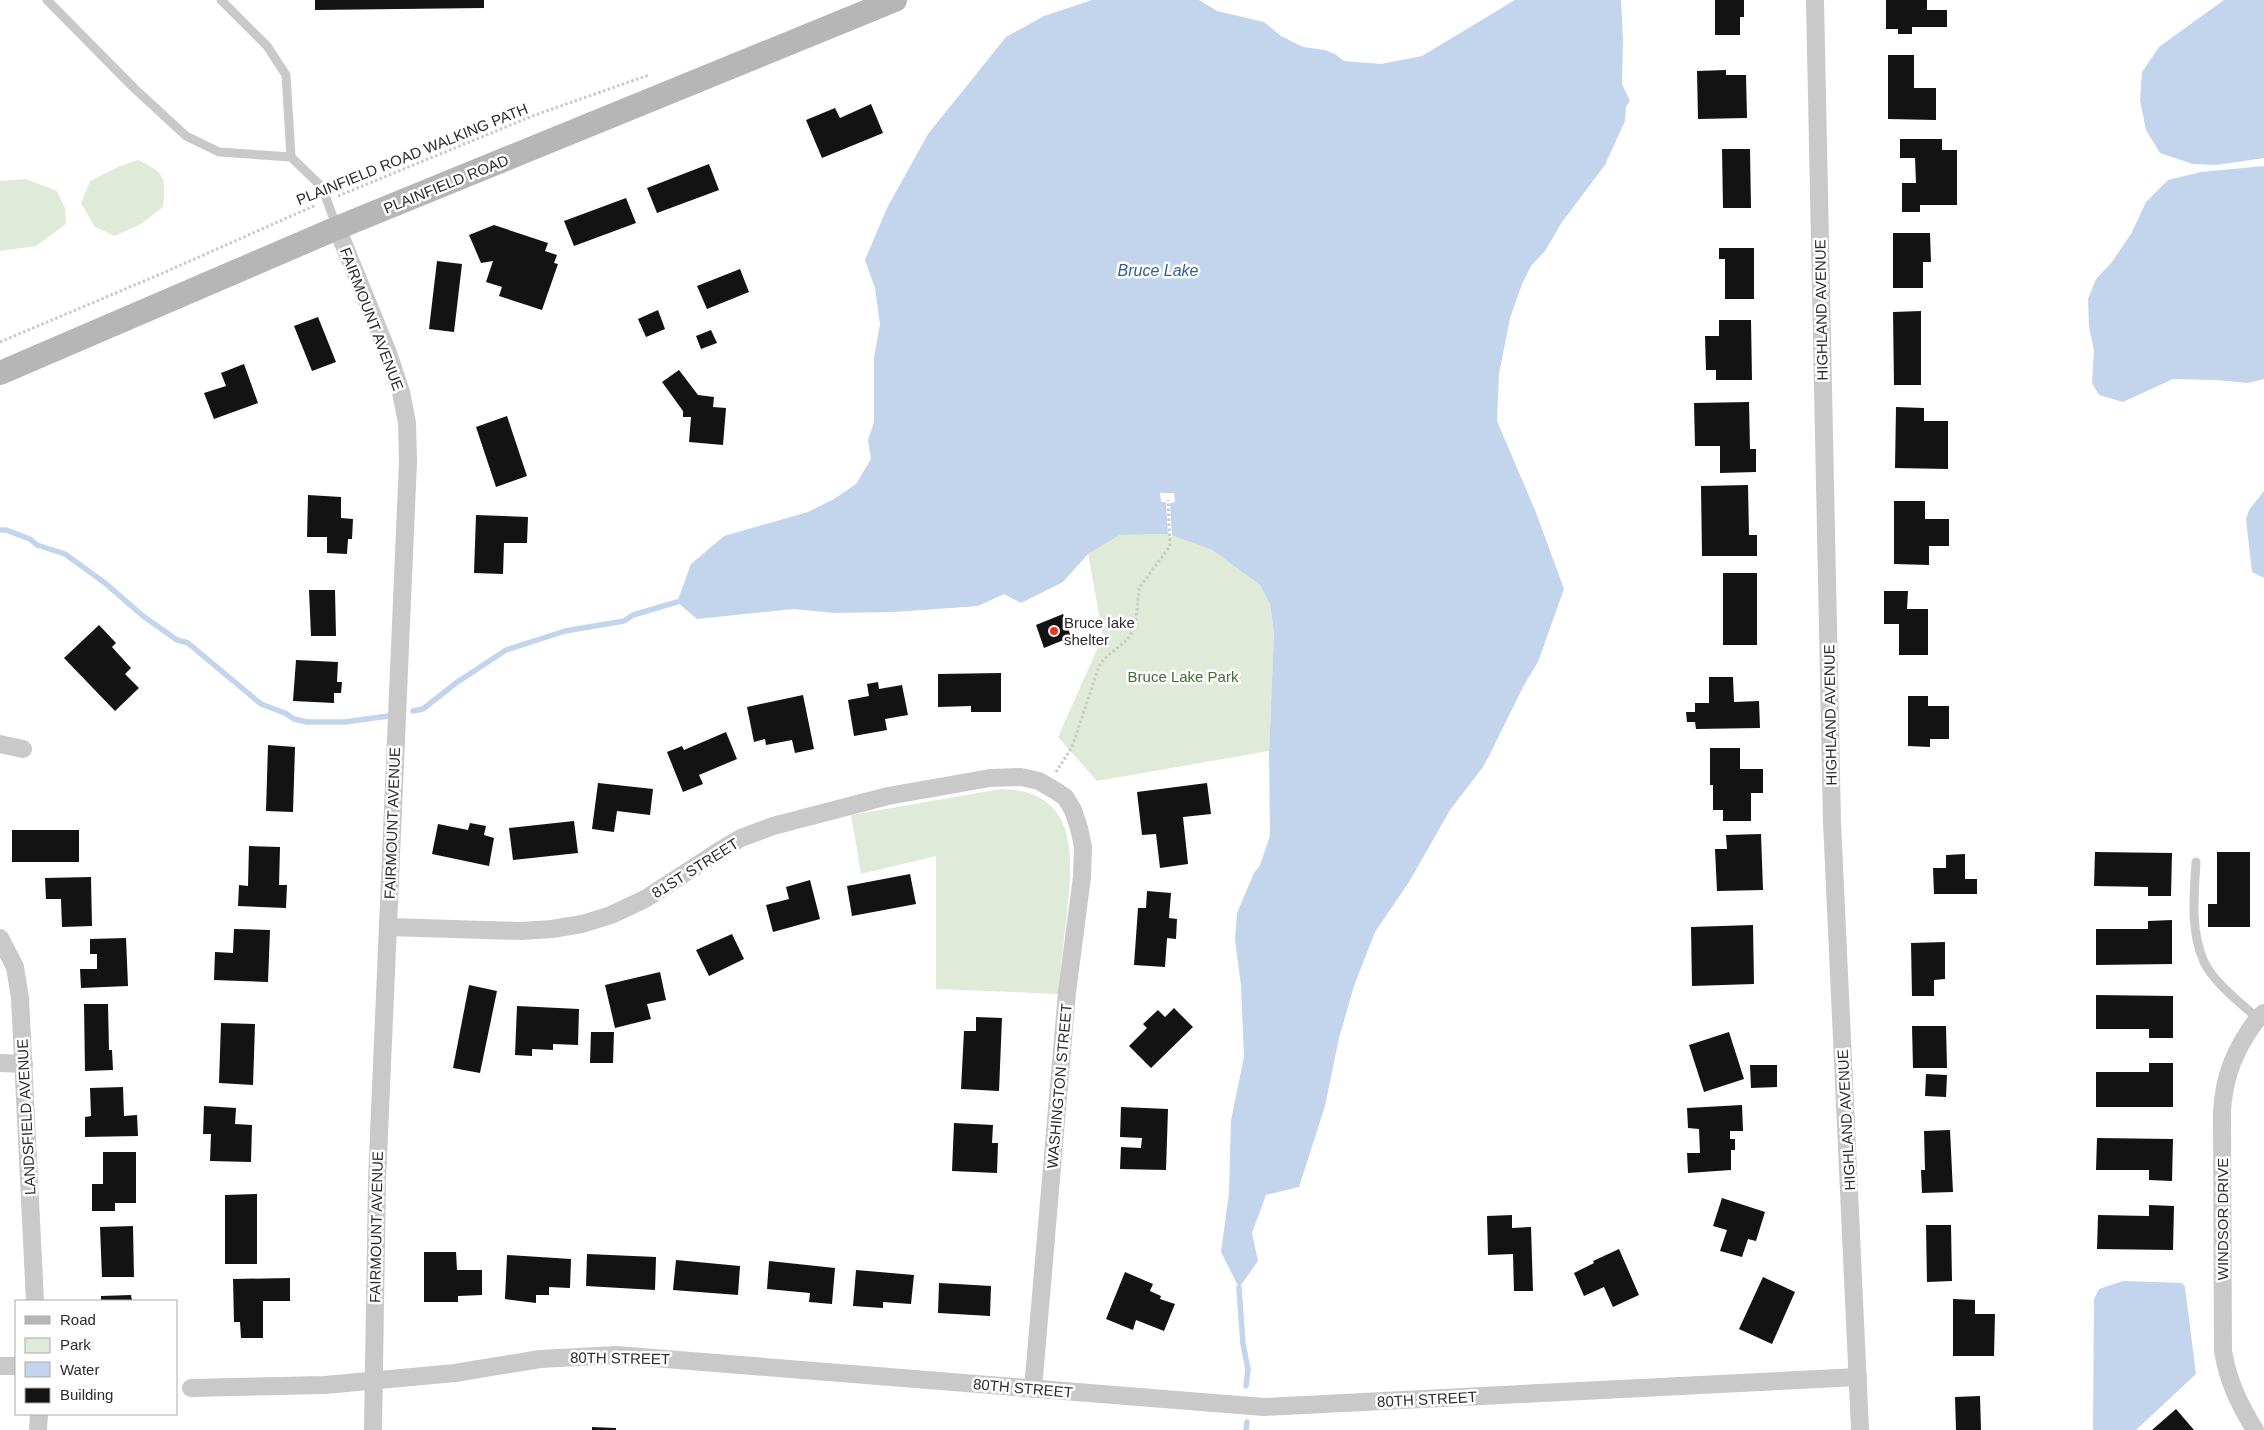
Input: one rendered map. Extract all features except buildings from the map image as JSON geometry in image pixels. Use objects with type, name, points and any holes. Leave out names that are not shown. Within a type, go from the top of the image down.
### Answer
[{"type":"main road","name":"PLAINFIELD ROAD","points":[[0,373],[337,228],[895,0]]},
{"type":"street","name":"HIGHLAND AVENUE","points":[[1815,0],[1832,822],[1860,1430]]},
{"type":"street","name":"FAIRMOUNT AVENUE","points":[[337,228],[388,352],[402,392],[407,423],[408,462],[377,1180],[373,1430]]},
{"type":"street","points":[[0,744],[23,749]]},
{"type":"street","name":"81ST STREET","points":[[388,927],[522,932],[582,924],[611,915],[645,899],[726,846],[773,826],[855,804],[977,780],[1021,777],[1052,788]]},
{"type":"street","name":"WASHINGTON STREET","points":[[1033,1389],[1067,992],[1082,877],[1083,848],[1079,828],[1069,803],[1065,797],[1052,788]]},
{"type":"street","name":"LANDSFIELD AVENUE","points":[[0,938],[8,951],[18,982],[36,1300]]},
{"type":"street","name":"WINDSOR DRIVE","points":[[2255,1430],[2237,1401],[2230,1383],[2223,1351],[2222,1111],[2227,1072],[2235,1053],[2261,1016]]},
{"type":"street","points":[[0,1063],[24,1064]]},
{"type":"street","name":"80TH STREET","points":[[191,1388],[325,1385],[455,1372],[540,1359],[616,1355],[1264,1407],[1858,1377]]},
{"type":"street","points":[[0,1366],[15,1366]]},
{"type":"street","points":[[38,1415],[38,1430]]},
{"type":"lane","points":[[47,0],[134,88],[186,136],[219,152],[291,157],[322,186],[337,228]]},
{"type":"lane","points":[[221,0],[267,46],[286,75],[291,157]]},
{"type":"lane","points":[[2196,862],[2193,922],[2204,962],[2222,984],[2261,1016]]},
{"type":"path","name":"PLAINFIELD ROAD WALKING PATH","points":[[0,342],[154,277],[328,200],[536,116],[658,72]]},
{"type":"path","points":[[1052,788],[1072,747],[1098,666],[1128,639],[1135,625],[1139,588],[1170,546],[1168,500]]},
{"type":"green space","points":[[138,160],[154,169],[162,177],[164,182],[163,207],[141,224],[115,236],[95,227],[81,203],[90,181],[118,167]]},
{"type":"green space","points":[[26,179],[57,191],[65,208],[66,224],[36,246],[0,251],[0,181]]},
{"type":"green space","name":"Bruce Lake Park","points":[[1168,534],[1212,550],[1260,585],[1270,604],[1274,633],[1269,751],[1097,781],[1058,737],[1103,636],[1088,554],[1120,535]]},
{"type":"green space","points":[[1001,789],[1026,792],[1045,801],[1058,814],[1066,830],[1069,849],[1069,892],[1058,994],[936,989],[936,856],[861,874],[851,815]]},
{"type":"water","name":"Bruce Lake","points":[[1092,0],[1199,0],[1217,11],[1264,22],[1281,36],[1303,47],[1325,50],[1335,54],[1344,61],[1381,64],[1422,56],[1515,0],[1621,0],[1623,39],[1622,84],[1630,101],[1626,107],[1625,121],[1605,165],[1562,222],[1545,251],[1531,266],[1522,284],[1510,318],[1499,374],[1497,421],[1535,510],[1564,589],[1538,662],[1523,687],[1483,767],[1450,810],[1409,882],[1375,932],[1354,986],[1339,1038],[1325,1106],[1299,1187],[1266,1195],[1252,1233],[1258,1261],[1239,1288],[1221,1252],[1229,1193],[1231,1120],[1244,1057],[1241,986],[1235,940],[1237,913],[1254,873],[1260,865],[1270,836],[1269,751],[1274,633],[1270,604],[1260,585],[1212,550],[1168,534],[1120,535],[1088,554],[1063,582],[1021,603],[1004,594],[978,606],[894,612],[834,613],[794,609],[697,619],[677,602],[691,564],[724,536],[808,512],[834,499],[856,484],[871,459],[868,440],[874,422],[874,358],[880,324],[875,288],[865,260],[887,208],[928,134],[1006,37],[1044,16]]},
{"type":"water","points":[[2224,0],[2264,0],[2264,158],[2217,165],[2193,164],[2160,153],[2146,130],[2140,100],[2142,72],[2159,47]]},
{"type":"water","points":[[2264,166],[2264,379],[2248,383],[2173,379],[2123,402],[2099,395],[2092,383],[2094,350],[2089,327],[2088,299],[2096,279],[2112,262],[2131,234],[2146,202],[2168,180],[2201,172]]},
{"type":"water","points":[[2264,491],[2264,578],[2252,572],[2246,519],[2249,510]]},
{"type":"water","points":[[2123,1281],[2182,1283],[2185,1287],[2196,1374],[2136,1430],[2093,1430],[2094,1299],[2099,1289]]},
{"type":"pier","points":[[1160,493],[1174,493],[1175,502],[1170,503],[1172,537],[1168,536],[1166,502],[1161,502]]},
{"type":"waterway","points":[[0,530],[6,530],[30,539],[37,545],[65,554],[105,583],[143,616],[177,640],[188,643],[261,704],[285,713],[294,719],[307,722],[345,722],[395,715]]},
{"type":"waterway","points":[[413,711],[423,709],[456,683],[506,650],[565,631],[624,621],[633,615],[677,602]]},
{"type":"waterway","points":[[1239,1288],[1243,1344],[1248,1369],[1246,1386]]},
{"type":"waterway","points":[[1246,1430],[1247,1422]]},
{"type":"place","name":"Bruce lake shelter","points":[[1054,631]]}]
